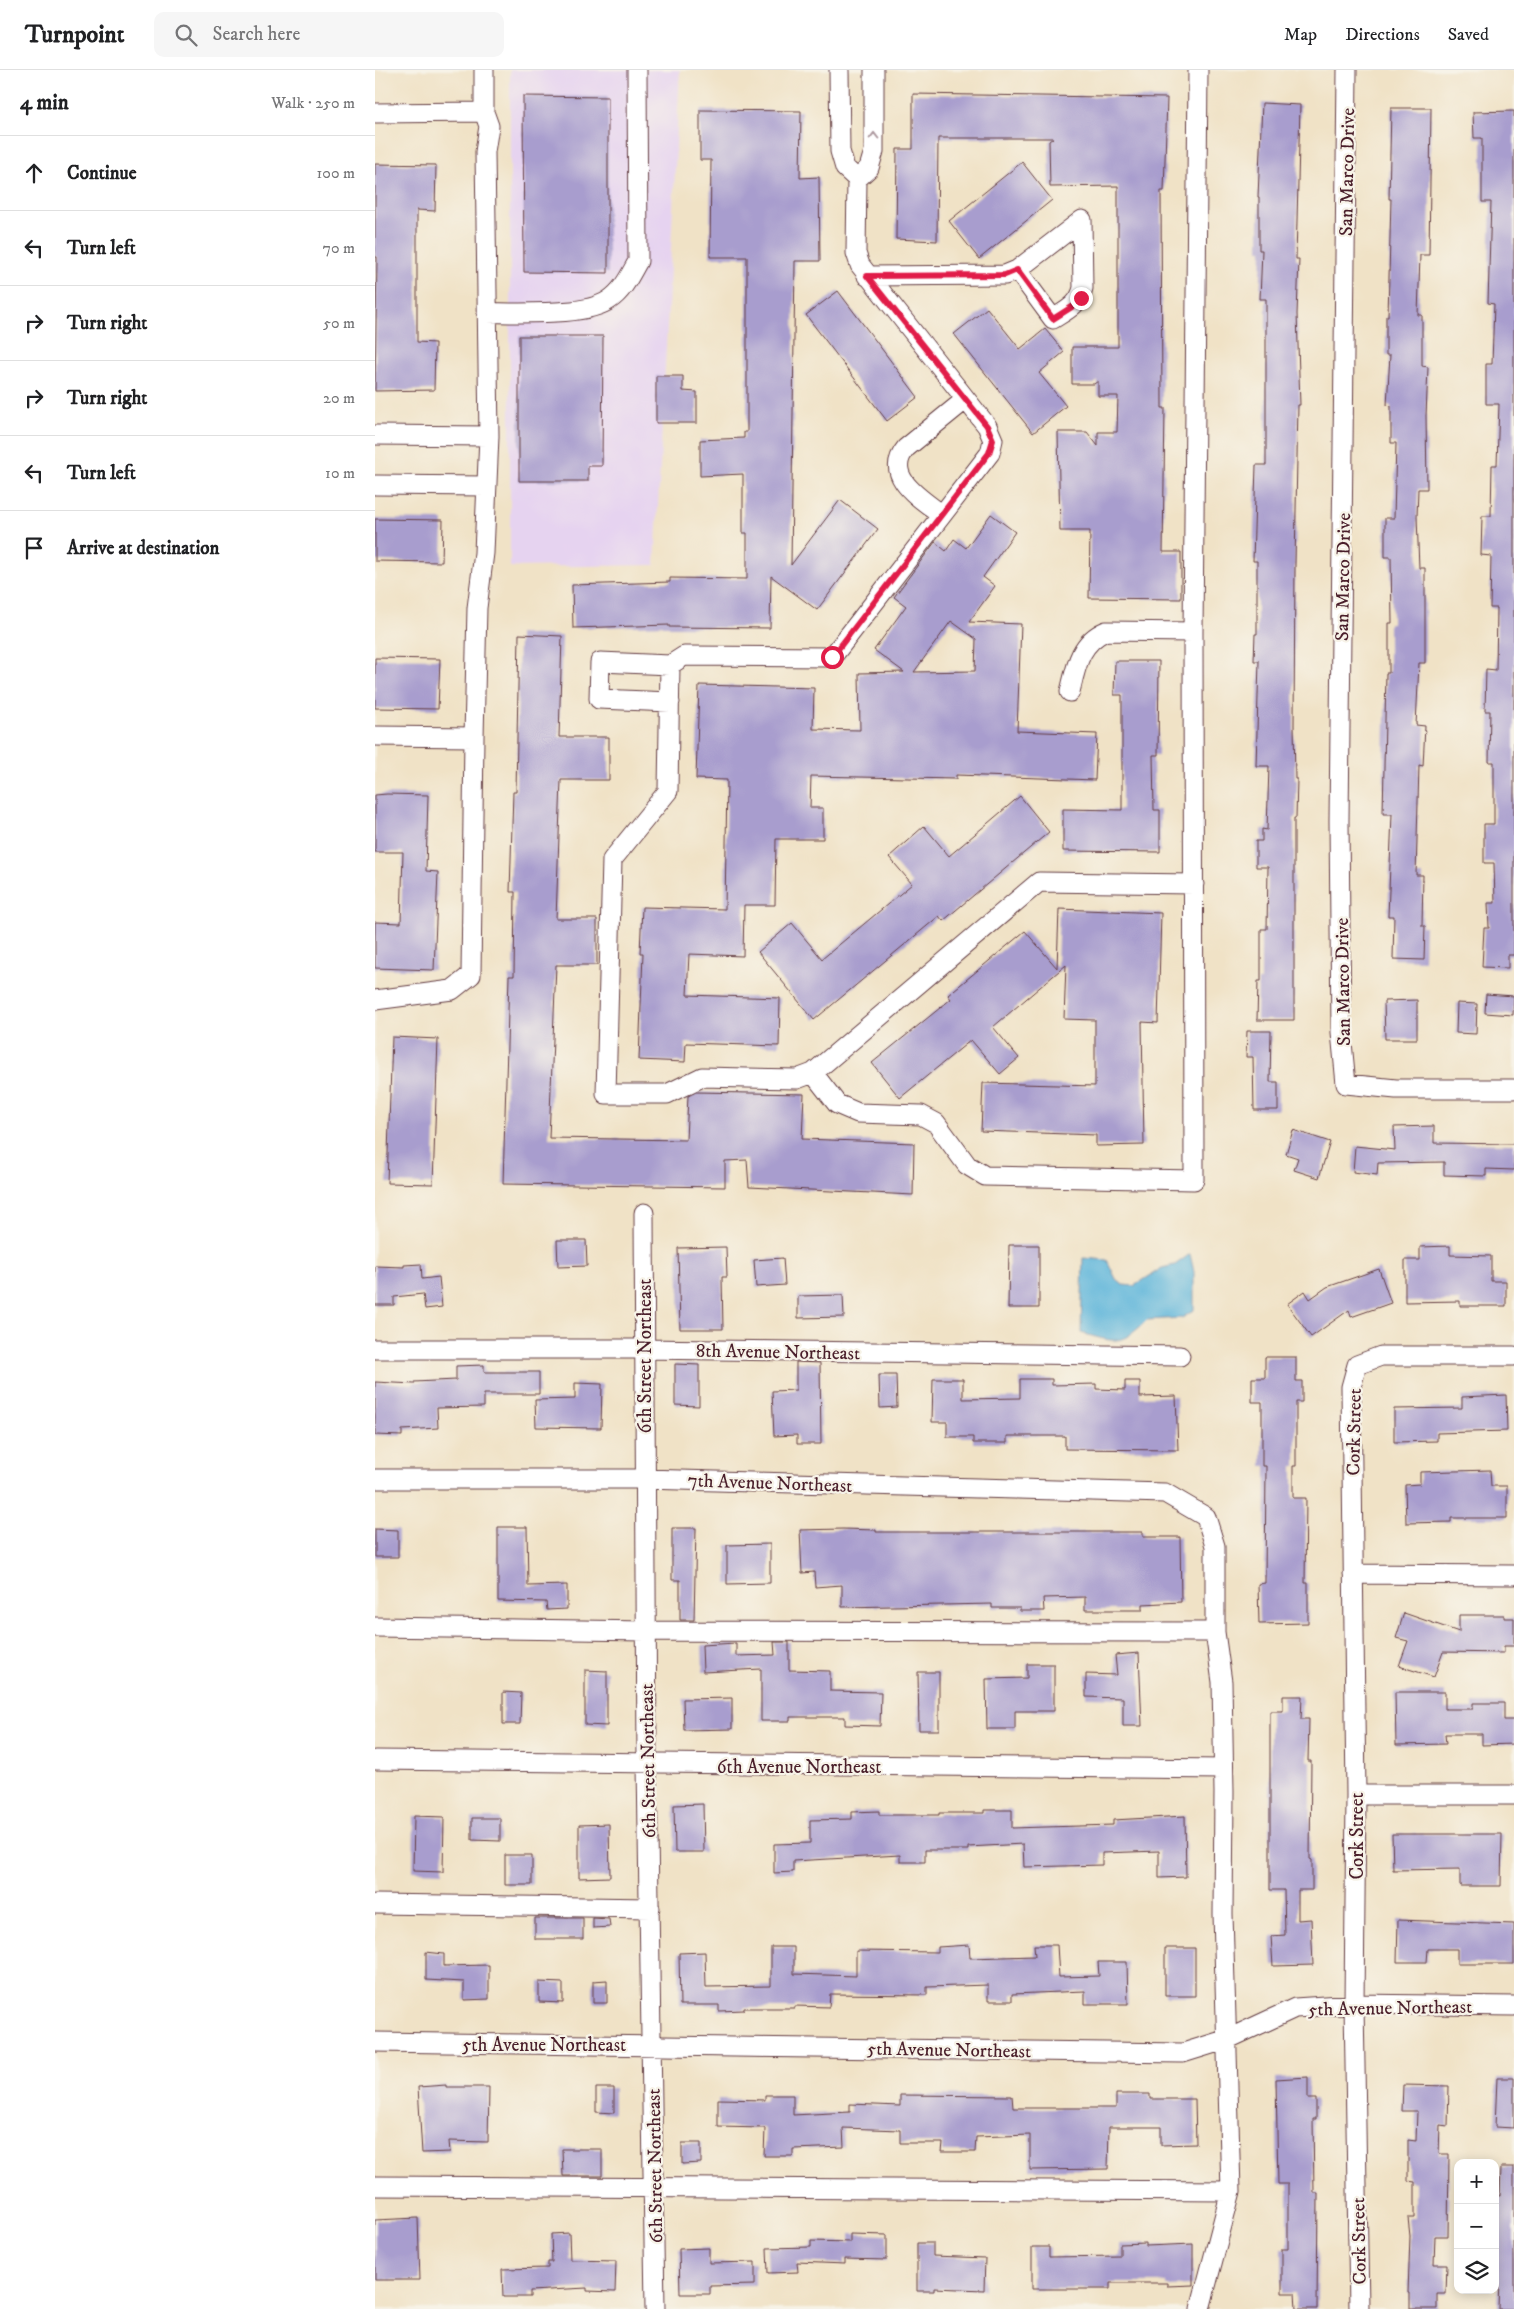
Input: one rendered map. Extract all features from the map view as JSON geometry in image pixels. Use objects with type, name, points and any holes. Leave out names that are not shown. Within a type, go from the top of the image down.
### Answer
[{"type":"street","points":[[375,1000],[452,990],[471,975],[477,608],[484,553],[489,436],[485,152],[479,126],[479,120],[485,112],[485,70]]},
{"type":"street","points":[[487,313],[589,310],[609,300],[625,284],[638,260],[637,70]]},
{"type":"street","points":[[839,70],[839,151],[845,168],[857,179]]},
{"type":"street","points":[[670,702],[599,700],[601,662],[670,664],[684,656],[832,657],[989,453],[993,440],[987,426],[867,276],[860,265],[856,252],[857,179],[869,168],[874,151],[874,70]]},
{"type":"street","points":[[813,1073],[837,1104],[858,1113],[921,1115],[937,1123],[967,1165],[985,1176],[1194,1180],[1193,632],[1198,70]]},
{"type":"street","name":"San Marco Drive","points":[[1347,70],[1339,821],[1341,1032],[1346,1084],[1395,1089],[1514,1089]]},
{"type":"street","points":[[375,112],[485,112]]},
{"type":"street","points":[[867,276],[1005,275],[1017,270],[1082,220],[1083,288],[1081,298],[1075,305],[1053,319],[1017,270]]},
{"type":"street","points":[[942,515],[909,489],[902,480],[898,468],[900,456],[906,448],[965,400]]},
{"type":"street","points":[[375,435],[489,436]]},
{"type":"street","points":[[375,486],[486,486]]},
{"type":"street","points":[[1070,692],[1077,660],[1093,636],[1106,631],[1193,632]]},
{"type":"street","points":[[670,664],[668,790],[612,860],[606,1094],[667,1094],[702,1077],[797,1079],[813,1073],[1039,882],[1194,884]]},
{"type":"street","points":[[375,736],[474,737]]},
{"type":"street","name":"6th Street Northeast","points":[[644,1213],[644,1479],[655,2309]]},
{"type":"street","name":"8th Avenue Northeast","points":[[375,1349],[644,1349],[1180,1356]]},
{"type":"street","name":"Cork Street","points":[[1359,2309],[1354,2004],[1356,1794],[1351,1387],[1357,1365],[1381,1356],[1514,1356]]},
{"type":"street","name":"7th Avenue Northeast","points":[[375,1479],[644,1479],[1165,1493],[1206,1517],[1215,1546],[1215,1632]]},
{"type":"street","points":[[1353,1574],[1514,1574]]},
{"type":"street","points":[[375,1626],[646,1630],[1215,1632],[1222,1682],[1223,1914],[1231,2192],[1200,2309]]},
{"type":"street","name":"6th Avenue Northeast","points":[[375,1760],[647,1765],[1223,1769]]},
{"type":"street","points":[[1356,1794],[1514,1795]]},
{"type":"street","points":[[375,1904],[650,1908]]},
{"type":"street","name":"5th Avenue Northeast","points":[[375,2042],[1183,2053],[1228,2039],[1295,2008],[1354,2004],[1514,2006]]},
{"type":"street","points":[[375,2186],[1231,2192]]},
{"type":"shaded area","points":[[510,70],[680,70],[655,565],[510,567]]},
{"type":"water","points":[[1190,1254],[1194,1272],[1194,1310],[1182,1318],[1147,1320],[1130,1335],[1117,1340],[1102,1339],[1081,1333],[1083,1258],[1107,1260],[1116,1279],[1123,1285],[1134,1286],[1162,1268],[1175,1265]]},
{"type":"building","points":[[913,94],[1167,98],[1164,191],[1161,191],[1162,408],[1165,408],[1163,552],[1181,552],[1181,599],[1089,598],[1090,531],[1060,531],[1058,432],[1087,432],[1098,446],[1098,432],[1117,432],[1118,396],[1098,396],[1098,381],[1094,384],[1072,384],[1072,347],[1118,347],[1118,186],[1050,187],[1049,141],[1053,138],[938,138],[937,241],[896,239],[897,149],[913,149]]},
{"type":"building","points":[[523,96],[608,97],[608,273],[524,272]]},
{"type":"building","points":[[1262,103],[1300,105],[1296,259],[1299,259],[1297,314],[1300,405],[1298,405],[1295,563],[1294,725],[1295,779],[1297,779],[1296,818],[1294,818],[1294,1020],[1257,1020],[1258,981],[1261,981],[1261,929],[1267,929],[1268,867],[1256,867],[1256,841],[1262,841],[1262,829],[1267,830],[1269,766],[1256,766],[1259,661],[1254,661],[1255,634],[1257,634],[1257,561],[1253,561],[1256,465],[1266,465],[1266,299],[1260,299],[1262,250],[1259,250],[1258,197]]},
{"type":"building","points":[[1391,108],[1431,108],[1429,255],[1420,255],[1418,315],[1422,315],[1422,366],[1428,367],[1426,416],[1427,489],[1418,489],[1417,517],[1419,568],[1425,568],[1425,663],[1419,663],[1416,725],[1425,726],[1423,766],[1419,765],[1416,875],[1423,875],[1422,926],[1425,926],[1424,960],[1393,959],[1394,916],[1388,916],[1392,814],[1383,814],[1386,673],[1389,673],[1389,623],[1392,623],[1391,557],[1385,557],[1385,518],[1394,518],[1396,443],[1391,443],[1391,406],[1387,405],[1390,355],[1386,355],[1391,199],[1389,199]]},
{"type":"building","points":[[700,110],[801,111],[800,178],[819,177],[820,261],[795,261],[791,565],[840,500],[878,529],[817,610],[771,576],[770,628],[669,627],[669,625],[573,628],[572,585],[670,582],[670,578],[747,579],[747,533],[743,533],[743,474],[700,476],[700,440],[744,438],[744,432],[747,432],[747,257],[710,257],[711,160],[700,160]]},
{"type":"building","points":[[1514,111],[1514,955],[1508,955],[1508,968],[1482,967],[1484,928],[1489,928],[1488,903],[1495,903],[1494,863],[1484,863],[1484,824],[1494,824],[1494,762],[1489,762],[1490,711],[1485,711],[1486,669],[1496,670],[1497,608],[1490,608],[1491,556],[1481,555],[1482,516],[1491,516],[1492,465],[1497,465],[1499,404],[1486,404],[1486,364],[1492,364],[1494,304],[1488,303],[1491,202],[1482,202],[1482,138],[1474,138],[1473,112]]},
{"type":"building","points":[[1022,162],[1052,200],[979,259],[949,221]]},
{"type":"building","points":[[375,164],[436,165],[435,211],[417,210],[417,342],[435,343],[434,390],[375,391],[377,257],[375,257]]},
{"type":"building","points":[[838,291],[918,397],[887,421],[806,315]]},
{"type":"building","points":[[987,308],[1020,349],[1045,329],[1064,352],[1039,373],[1066,406],[1033,433],[954,334]]},
{"type":"building","points":[[519,336],[603,336],[602,466],[588,466],[588,481],[519,481]]},
{"type":"building","points":[[656,376],[683,376],[683,391],[697,392],[697,423],[656,423]]},
{"type":"building","points":[[991,514],[1015,532],[983,577],[995,586],[969,622],[1021,624],[1017,731],[1097,734],[1095,780],[956,775],[956,779],[811,776],[810,808],[823,808],[823,839],[776,839],[775,905],[744,905],[743,956],[689,954],[687,995],[780,998],[779,1046],[686,1043],[685,1062],[639,1060],[643,953],[640,953],[642,907],[725,909],[727,780],[696,779],[699,685],[814,688],[813,729],[860,730],[859,673],[904,672],[874,650],[906,606],[894,597],[935,542],[946,551],[954,539],[966,548]],"holes":[[[951,621],[976,639],[975,671],[914,672]]]},
{"type":"building","points":[[375,519],[443,520],[442,562],[375,561]]},
{"type":"building","points":[[519,634],[562,636],[559,737],[609,737],[609,780],[561,780],[556,919],[597,919],[597,965],[556,965],[549,1138],[686,1140],[688,1096],[696,1092],[804,1094],[802,1139],[914,1143],[913,1195],[749,1187],[747,1160],[725,1161],[725,1187],[503,1184],[509,976],[514,976],[515,892],[510,892],[513,792],[516,792]]},
{"type":"building","points":[[375,658],[440,659],[438,709],[375,708]]},
{"type":"building","points":[[1115,661],[1159,661],[1158,755],[1153,755],[1154,810],[1160,810],[1160,852],[1063,851],[1063,809],[1122,810],[1122,695],[1114,695]]},
{"type":"building","points":[[375,795],[428,795],[426,871],[438,872],[434,970],[375,968],[375,922],[401,923],[403,852],[375,852]]},
{"type":"building","points":[[1020,796],[1049,832],[943,921],[939,916],[814,1020],[758,952],[792,923],[822,959],[912,884],[889,857],[924,826],[949,856]]},
{"type":"building","points":[[1059,909],[1161,913],[1158,1023],[1142,1022],[1144,1145],[1096,1146],[1096,1135],[981,1131],[983,1083],[1095,1086],[1095,1020],[1064,1019],[1066,965],[993,1027],[1019,1058],[1000,1074],[971,1040],[900,1098],[872,1063],[951,999],[948,995],[1025,931],[1057,968]]},
{"type":"building","points":[[1486,994],[1514,996],[1513,1015],[1485,1013]]},
{"type":"building","points":[[1417,1000],[1417,1039],[1385,1039],[1384,1001]]},
{"type":"building","points":[[1457,1003],[1477,1004],[1476,1034],[1456,1033]]},
{"type":"building","points":[[1247,1031],[1271,1031],[1270,1082],[1278,1082],[1278,1110],[1254,1110],[1253,1057],[1246,1057]]},
{"type":"building","points":[[392,1037],[438,1039],[433,1184],[387,1183]]},
{"type":"building","points":[[1434,1126],[1434,1143],[1514,1144],[1514,1170],[1486,1169],[1486,1176],[1444,1175],[1444,1162],[1378,1163],[1377,1175],[1353,1172],[1355,1146],[1395,1150],[1394,1127]]},
{"type":"building","points":[[1293,1130],[1330,1142],[1319,1178],[1294,1170],[1298,1158],[1286,1154]]},
{"type":"building","points":[[557,1240],[586,1240],[587,1266],[558,1267]]},
{"type":"building","points":[[1009,1245],[1039,1245],[1039,1308],[1008,1308]]},
{"type":"building","points":[[1450,1246],[1450,1255],[1491,1256],[1491,1281],[1506,1281],[1506,1306],[1460,1306],[1460,1301],[1405,1302],[1405,1260],[1420,1260],[1420,1247]]},
{"type":"building","points":[[726,1247],[727,1277],[722,1277],[723,1329],[680,1329],[678,1248]]},
{"type":"building","points":[[783,1258],[785,1285],[756,1287],[754,1260]]},
{"type":"building","points":[[421,1264],[422,1279],[439,1277],[442,1307],[425,1309],[423,1294],[394,1297],[394,1305],[375,1305],[375,1266],[404,1267],[404,1265]]},
{"type":"building","points":[[1379,1269],[1391,1303],[1351,1317],[1349,1310],[1311,1337],[1287,1304],[1305,1291],[1310,1299],[1327,1287]]},
{"type":"building","points":[[843,1295],[844,1317],[798,1318],[798,1296]]},
{"type":"building","points":[[1265,1357],[1296,1357],[1296,1381],[1302,1381],[1302,1402],[1296,1402],[1296,1466],[1293,1466],[1293,1498],[1306,1498],[1305,1583],[1308,1583],[1308,1623],[1259,1624],[1258,1584],[1265,1583],[1266,1466],[1262,1466],[1262,1402],[1252,1402],[1252,1378],[1265,1378]]},
{"type":"building","points":[[796,1362],[820,1363],[821,1444],[797,1444],[797,1435],[774,1436],[772,1391],[796,1390]]},
{"type":"building","points":[[675,1364],[699,1365],[699,1406],[675,1405]]},
{"type":"building","points":[[484,1365],[484,1372],[539,1372],[539,1394],[484,1394],[484,1407],[437,1408],[438,1428],[402,1430],[402,1436],[375,1435],[375,1382],[414,1384],[414,1382],[456,1380],[456,1366]]},
{"type":"building","points":[[879,1375],[896,1375],[897,1407],[880,1408]]},
{"type":"building","points":[[933,1379],[963,1379],[963,1399],[1020,1398],[1020,1379],[1052,1379],[1052,1385],[1096,1384],[1096,1389],[1125,1390],[1125,1381],[1140,1381],[1140,1397],[1176,1396],[1178,1450],[1065,1449],[1065,1436],[1007,1436],[1007,1443],[973,1443],[973,1437],[947,1437],[947,1422],[932,1422]]},
{"type":"building","points":[[575,1383],[602,1384],[601,1428],[536,1427],[535,1400],[575,1399]]},
{"type":"building","points":[[1506,1395],[1507,1431],[1437,1433],[1437,1441],[1394,1442],[1394,1409],[1462,1408],[1462,1397]]},
{"type":"building","points":[[1490,1470],[1491,1486],[1507,1486],[1507,1518],[1451,1518],[1451,1522],[1406,1523],[1405,1485],[1420,1484],[1420,1472]]},
{"type":"building","points":[[498,1527],[527,1527],[528,1586],[567,1585],[567,1609],[547,1610],[546,1602],[498,1601]]},
{"type":"building","points":[[672,1528],[696,1528],[694,1620],[680,1620],[680,1580],[672,1580]]},
{"type":"building","points":[[375,1529],[398,1530],[398,1557],[375,1557]]},
{"type":"building","points":[[800,1530],[876,1530],[876,1532],[1143,1532],[1143,1537],[1180,1537],[1181,1602],[1143,1604],[1143,1610],[1085,1610],[1085,1597],[1043,1598],[1044,1611],[1020,1611],[1020,1608],[992,1608],[992,1604],[842,1607],[842,1585],[815,1587],[814,1572],[802,1573]]},
{"type":"building","points":[[770,1544],[770,1583],[727,1584],[727,1545]]},
{"type":"building","points":[[1404,1613],[1459,1632],[1459,1615],[1504,1615],[1504,1618],[1514,1618],[1514,1646],[1504,1646],[1504,1653],[1443,1652],[1434,1677],[1399,1666],[1408,1641],[1396,1638]]},
{"type":"building","points":[[774,1642],[789,1642],[789,1670],[830,1671],[830,1691],[881,1692],[880,1726],[845,1725],[845,1717],[790,1717],[790,1721],[761,1721],[761,1669],[703,1672],[702,1645],[736,1643],[736,1656],[775,1655]]},
{"type":"building","points":[[1139,1653],[1142,1726],[1123,1726],[1123,1698],[1086,1697],[1086,1674],[1117,1675],[1115,1655]]},
{"type":"building","points":[[1027,1664],[1054,1664],[1054,1711],[1015,1711],[1015,1729],[987,1729],[986,1679],[1027,1678]]},
{"type":"building","points":[[585,1670],[607,1671],[607,1726],[585,1725]]},
{"type":"building","points":[[918,1672],[939,1672],[939,1730],[919,1730]]},
{"type":"building","points":[[503,1692],[521,1693],[520,1724],[503,1724]]},
{"type":"building","points":[[1395,1692],[1445,1692],[1445,1709],[1473,1709],[1473,1703],[1504,1703],[1504,1720],[1514,1720],[1514,1744],[1482,1745],[1482,1734],[1445,1734],[1446,1744],[1396,1745]]},
{"type":"building","points":[[1283,1696],[1302,1696],[1301,1719],[1309,1719],[1308,1761],[1311,1761],[1310,1859],[1312,1860],[1312,1890],[1298,1890],[1298,1920],[1311,1919],[1313,1965],[1273,1966],[1271,1936],[1285,1935],[1284,1890],[1270,1890],[1270,1711],[1283,1711]]},
{"type":"building","points":[[732,1698],[732,1729],[684,1730],[683,1699]]},
{"type":"building","points":[[703,1804],[704,1852],[675,1852],[674,1805]]},
{"type":"building","points":[[984,1810],[1012,1810],[1012,1828],[1113,1825],[1113,1820],[1185,1816],[1186,1877],[1159,1878],[1159,1851],[1102,1853],[1102,1865],[1024,1867],[1023,1844],[968,1847],[968,1850],[925,1850],[925,1862],[900,1862],[900,1855],[793,1861],[793,1872],[774,1873],[774,1844],[810,1843],[810,1820],[852,1819],[852,1812],[879,1811],[879,1815],[939,1815],[939,1813],[984,1813]]},
{"type":"building","points":[[414,1816],[444,1817],[443,1872],[413,1871]]},
{"type":"building","points":[[472,1818],[500,1818],[500,1841],[472,1840]]},
{"type":"building","points":[[609,1824],[610,1877],[579,1878],[579,1825]]},
{"type":"building","points":[[1392,1834],[1502,1834],[1501,1886],[1460,1886],[1460,1869],[1393,1870]]},
{"type":"building","points":[[505,1855],[532,1855],[532,1885],[505,1885]]},
{"type":"building","points":[[535,1918],[583,1918],[583,1939],[535,1939]]},
{"type":"building","points":[[593,1918],[609,1919],[610,1927],[593,1928]]},
{"type":"building","points":[[1398,1920],[1514,1924],[1514,1964],[1457,1964],[1457,1949],[1428,1949],[1427,1962],[1397,1962]]},
{"type":"building","points":[[969,1945],[970,1958],[1035,1956],[1034,1945],[1057,1945],[1059,1977],[1099,1976],[1098,1962],[1127,1962],[1128,2004],[1085,2004],[1085,1991],[1012,1994],[1012,2001],[988,2001],[988,1985],[927,1987],[927,1995],[830,1994],[829,2007],[795,2006],[795,2008],[744,2008],[744,2010],[719,2011],[719,2005],[680,2005],[679,1953],[705,1952],[706,1987],[771,1986],[771,1947],[794,1947],[794,1974],[856,1976],[856,1951],[938,1952],[938,1947]]},
{"type":"building","points":[[1165,1948],[1195,1948],[1195,1996],[1165,1996]]},
{"type":"building","points":[[426,1952],[444,1954],[444,1966],[489,1965],[489,1999],[464,2000],[464,1982],[426,1980]]},
{"type":"building","points":[[607,1980],[607,2003],[593,2003],[593,1981]]},
{"type":"building","points":[[539,1982],[563,1983],[563,2003],[539,2002]]},
{"type":"building","points":[[1308,2077],[1308,2099],[1316,2099],[1316,2119],[1313,2119],[1314,2193],[1318,2193],[1317,2309],[1296,2309],[1295,2293],[1282,2293],[1282,2249],[1288,2249],[1288,2184],[1278,2184],[1276,2079]]},
{"type":"building","points":[[1497,2078],[1514,2078],[1514,2128],[1495,2127]]},
{"type":"building","points":[[446,2085],[446,2087],[489,2087],[488,2142],[449,2141],[450,2152],[422,2153],[418,2087]]},
{"type":"building","points":[[1403,2085],[1449,2086],[1448,2126],[1440,2125],[1439,2154],[1449,2154],[1448,2236],[1435,2236],[1434,2264],[1447,2264],[1446,2294],[1437,2294],[1437,2309],[1410,2309],[1410,2293],[1408,2293],[1410,2236],[1408,2218],[1415,2218],[1415,2182],[1408,2181],[1408,2140],[1416,2141],[1417,2111],[1402,2111]]},
{"type":"building","points":[[596,2088],[614,2088],[614,2113],[596,2112]]},
{"type":"building","points":[[1116,2094],[1150,2094],[1150,2099],[1195,2099],[1196,2144],[1161,2145],[1161,2127],[1109,2127],[1108,2169],[1030,2170],[1030,2135],[976,2137],[975,2152],[942,2152],[943,2143],[900,2143],[900,2130],[843,2128],[844,2147],[793,2149],[793,2156],[764,2156],[765,2128],[718,2127],[718,2099],[765,2100],[765,2095],[793,2095],[793,2115],[850,2112],[850,2104],[900,2106],[900,2095],[1012,2096],[1013,2108],[1116,2108]]},
{"type":"building","points":[[682,2143],[701,2143],[701,2163],[682,2164]]},
{"type":"building","points":[[562,2149],[602,2149],[602,2176],[563,2176]]},
{"type":"building","points":[[1501,2167],[1514,2167],[1514,2309],[1498,2309]]},
{"type":"building","points":[[418,2218],[420,2280],[375,2280],[375,2220]]},
{"type":"building","points":[[569,2233],[570,2260],[616,2261],[615,2292],[587,2291],[587,2288],[530,2291],[530,2297],[503,2297],[502,2269],[548,2268],[548,2262],[552,2262],[551,2234]]},
{"type":"building","points":[[850,2234],[887,2235],[887,2260],[845,2259],[845,2264],[797,2262],[798,2272],[768,2273],[767,2248],[811,2247],[811,2241],[850,2242]]},
{"type":"building","points":[[917,2243],[933,2243],[933,2256],[985,2258],[984,2290],[934,2288],[934,2291],[917,2291]]},
{"type":"building","points":[[1146,2243],[1146,2246],[1193,2244],[1193,2285],[1167,2286],[1167,2283],[1110,2283],[1110,2289],[1032,2289],[1032,2247],[1049,2247],[1049,2257],[1120,2256],[1120,2244]]},
{"type":"building","points":[[709,2248],[709,2263],[755,2262],[755,2285],[710,2286],[710,2294],[680,2294],[679,2249]]},
{"type":"route","points":[[832,657],[989,453],[993,440],[987,426],[867,276],[1005,275],[1017,270],[1053,319],[1075,305],[1081,298]]}]
